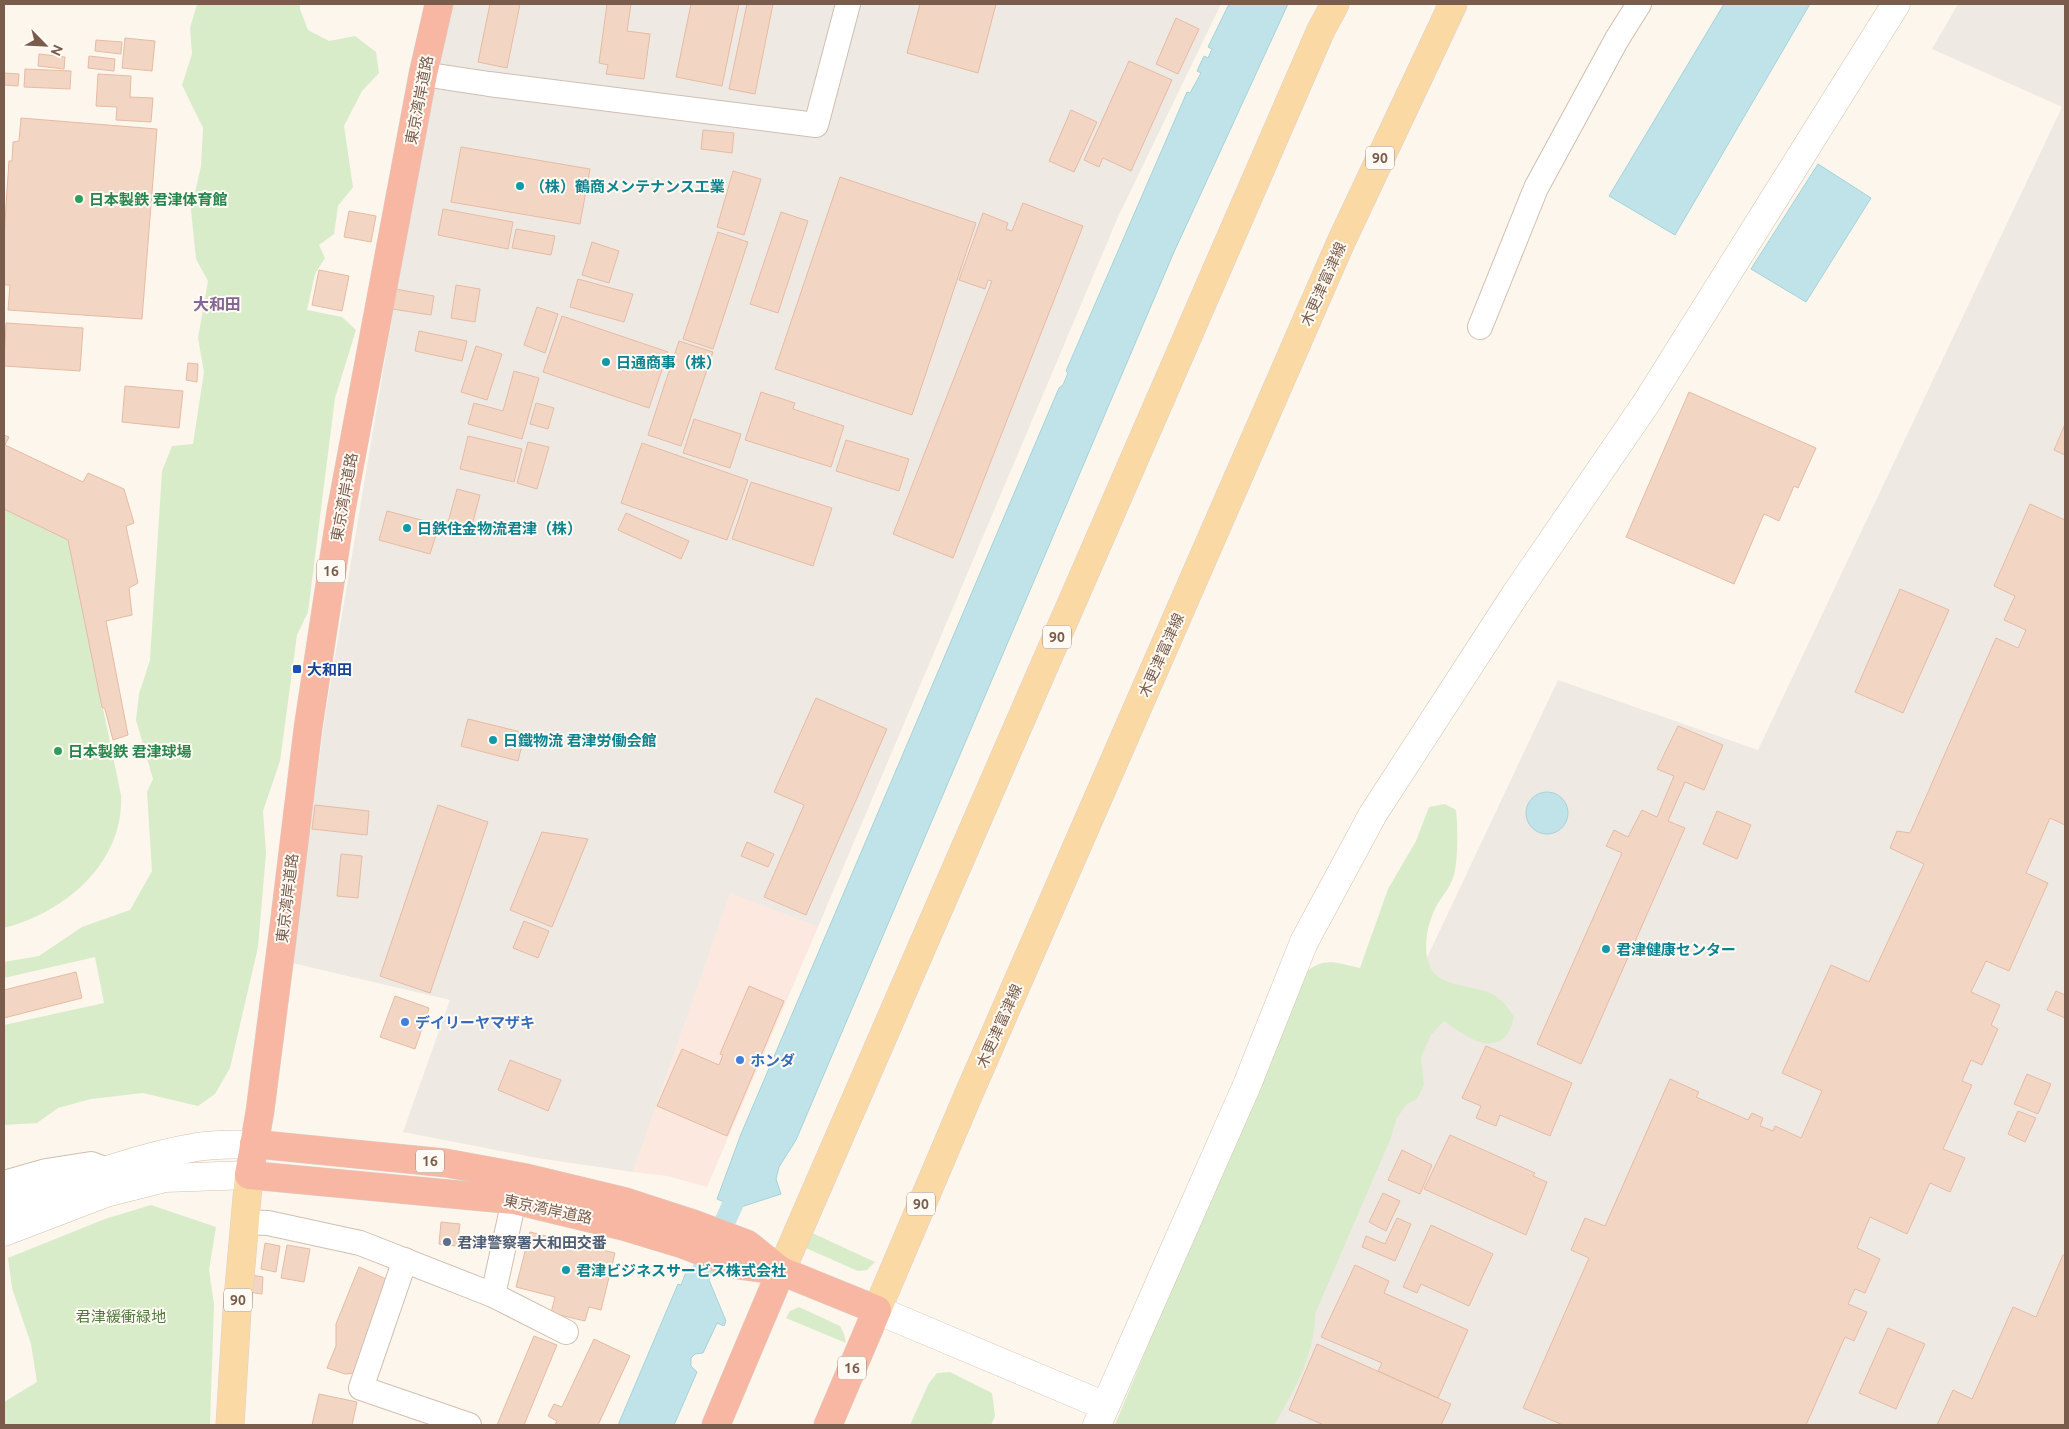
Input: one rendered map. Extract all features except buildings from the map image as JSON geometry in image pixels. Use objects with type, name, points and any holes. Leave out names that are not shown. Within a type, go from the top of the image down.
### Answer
[{"type":"highway","name":"東京湾岸道路","points":[[439,4],[423,74],[341,511],[308,728],[285,917],[249,1175],[514,1200],[626,1227],[688,1234]]},
{"type":"highway","name":"東京湾岸道路","points":[[254,1144],[437,1162],[489,1170],[623,1201],[688,1234],[737,1265],[768,1265],[877,1310]]},
{"type":"highway","points":[[716,1425],[768,1265]]},
{"type":"highway","name":"16","points":[[828,1425],[877,1310]]},
{"type":"main road","name":"90","points":[[768,1265],[1305,67],[1335,4]]},
{"type":"main road","name":"木更津富津線","points":[[877,1310],[967,1098],[1337,251],[1453,4]]},
{"type":"main road","name":"90","points":[[230,1425],[237,1310],[249,1175]]},
{"type":"street","points":[[423,74],[816,125],[848,4]]},
{"type":"street","points":[[1480,327],[1536,188],[1617,39],[1639,4]]},
{"type":"street","points":[[877,1310],[1101,1416],[1247,1085],[1304,942],[1373,814],[1515,595],[1647,402],[1896,4]]},
{"type":"street","points":[[4,1208],[107,1170],[198,1146],[254,1144]]},
{"type":"street","points":[[4,1183],[46,1170],[91,1164],[107,1170]]},
{"type":"street","points":[[4,1232],[106,1193],[165,1178],[249,1175]]},
{"type":"street","points":[[493,1295],[514,1200]]},
{"type":"street","points":[[245,1222],[268,1223],[360,1243],[493,1295],[566,1332]]},
{"type":"street","points":[[405,1260],[361,1388],[469,1425]]},
{"type":"shaded area","points":[[451,4],[1221,4],[1118,217],[818,927],[730,893],[633,1172],[537,1158],[403,1132],[450,1000],[292,963],[325,716],[423,133]]},
{"type":"shaded area","points":[[1958,4],[2065,4],[2065,1425],[1221,1425],[1349,1123],[1558,680],[1758,750],[2062,107],[1932,49]]},
{"type":"shaded area","points":[[730,892],[818,927],[707,1187],[667,1176],[633,1172]]},
{"type":"green space","points":[[197,4],[300,4],[308,30],[329,41],[355,36],[376,52],[379,73],[362,91],[344,126],[353,187],[338,206],[334,234],[319,245],[325,258],[315,274],[307,310],[342,317],[356,330],[335,398],[308,612],[297,635],[280,761],[263,811],[266,853],[258,947],[230,1068],[215,1094],[198,1106],[143,1093],[91,1099],[58,1108],[37,1123],[4,1125],[4,1025],[104,1003],[95,957],[4,978],[4,962],[39,956],[82,927],[130,910],[152,871],[147,792],[153,779],[136,720],[139,694],[150,660],[162,471],[172,446],[193,444],[204,372],[198,338],[208,281],[196,259],[191,210],[201,166],[203,128],[182,85],[192,54],[190,28]]},
{"type":"green space","name":"日本製鉄 君津球場","points":[[4,509],[68,540],[121,795],[119,820],[113,842],[101,863],[87,881],[69,897],[48,910],[4,928]]},
{"type":"green space","points":[[1445,804],[1456,810],[1456,861],[1453,879],[1433,912],[1430,921],[1426,939],[1427,957],[1434,973],[1445,981],[1484,991],[1501,1000],[1514,1017],[1509,1031],[1502,1039],[1494,1043],[1485,1043],[1464,1035],[1444,1021],[1431,1035],[1421,1057],[1424,1085],[1417,1099],[1406,1105],[1397,1118],[1390,1140],[1315,1314],[1311,1344],[1302,1372],[1274,1425],[1115,1425],[1299,979],[1313,967],[1327,962],[1360,968],[1388,889],[1416,841],[1429,807]]},
{"type":"green space","name":"君津緩衝緑地","points":[[151,1205],[216,1227],[209,1270],[214,1304],[210,1425],[4,1425],[4,1402],[37,1382],[31,1344],[12,1288],[8,1258],[105,1219]]},
{"type":"green space","points":[[810,1232],[875,1262],[867,1270],[858,1271],[808,1249],[805,1247]]},
{"type":"green space","points":[[799,1307],[840,1326],[846,1343],[786,1318],[790,1311]]},
{"type":"green space","points":[[950,1372],[992,1393],[995,1416],[991,1425],[910,1425],[929,1383],[937,1373]]},
{"type":"water","points":[[1229,4],[1288,4],[1174,252],[796,1140],[779,1167],[776,1179],[781,1194],[738,1208],[717,1199],[741,1134],[1059,388],[1063,385],[1068,373],[1066,371],[1187,92],[1190,93],[1201,73],[1197,71],[1204,56],[1208,58],[1212,49],[1208,47]]},
{"type":"water","points":[[1724,4],[1810,4],[1675,235],[1609,196]]},
{"type":"water","points":[[1818,164],[1871,198],[1806,302],[1751,269]]},
{"type":"water","points":[[1547,792],[1562,798],[1568,813],[1562,828],[1547,834],[1532,828],[1526,813],[1532,798]]},
{"type":"water","points":[[686,1272],[709,1280],[726,1321],[724,1326],[717,1323],[703,1353],[695,1354],[691,1358],[691,1366],[697,1372],[674,1425],[618,1425],[678,1284],[681,1285]]},
{"type":"waterway","points":[[688,1302],[744,1180]]},
{"type":"place","name":"（株）鶴商メンテナンス工業","points":[[520,186]]},
{"type":"place","name":"日本製鉄 君津体育館","points":[[79,199]]},
{"type":"place","name":"日通商事（株）","points":[[606,362]]},
{"type":"place","name":"日鉄住金物流君津（株）","points":[[407,528]]},
{"type":"place","name":"大和田","points":[[297,669]]},
{"type":"place","name":"日鐵物流 君津労働会館","points":[[493,740]]},
{"type":"place","name":"日本製鉄 君津球場","points":[[58,751]]},
{"type":"place","name":"君津健康センター","points":[[1606,949]]},
{"type":"place","name":"デイリーヤマザキ","points":[[405,1022]]},
{"type":"place","name":"ホンダ","points":[[740,1060]]},
{"type":"place","name":"君津警察署大和田交番","points":[[447,1242]]},
{"type":"place","name":"君津ビジネスサービス株式会社","points":[[566,1270]]},
{"type":"district","name":"大和田","points":[[217,304]]}]
